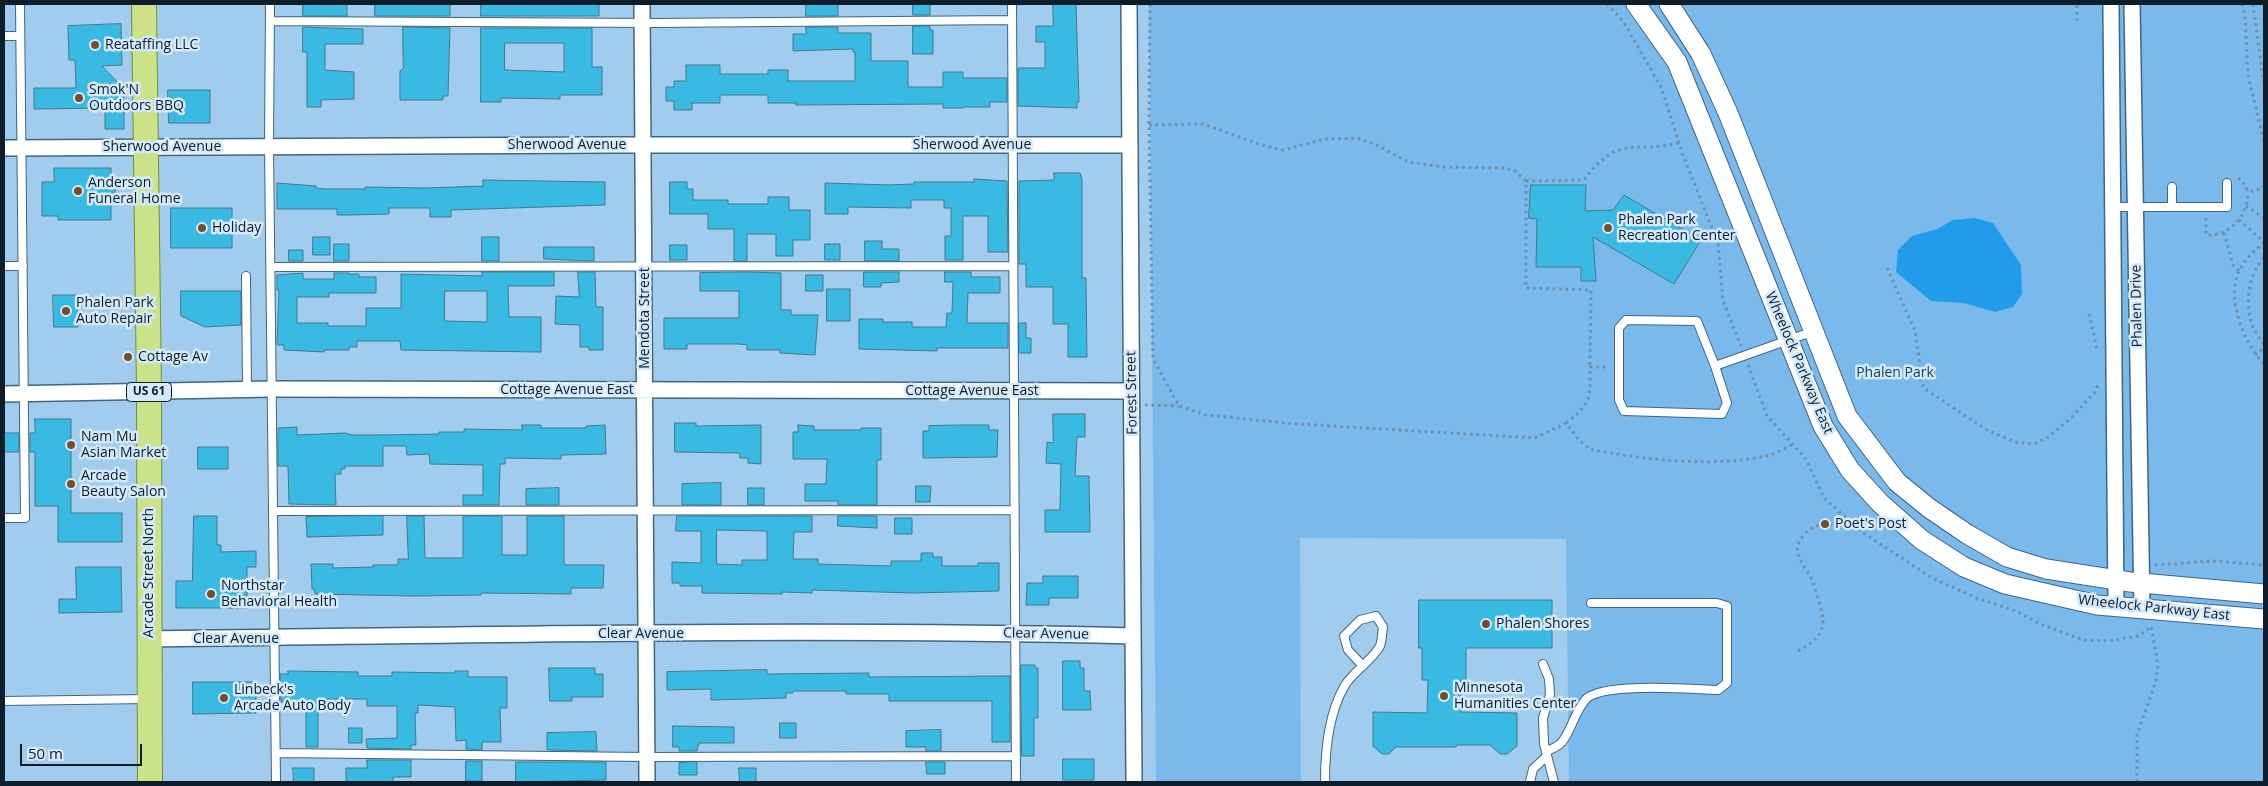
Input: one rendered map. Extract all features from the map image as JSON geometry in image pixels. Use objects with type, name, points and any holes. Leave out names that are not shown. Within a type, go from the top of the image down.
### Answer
[{"type":"main road","name":"Arcade Street North","points":[[144,4],[149,391],[150,782]]},
{"type":"street","name":"Mendota Street","points":[[642,4],[647,782]]},
{"type":"street","name":"Forest Street","points":[[1129,4],[1134,782]]},
{"type":"street","name":"Wheelock Parkway East","points":[[1636,4],[1677,62],[1702,120],[1787,340],[1823,426],[1850,470],[1880,503],[1922,540],[1964,567],[2005,584],[2055,596],[2116,607],[2264,619]]},
{"type":"street","name":"Wheelock Parkway East","points":[[1670,4],[1702,54],[1847,416],[1897,482],[1929,508],[1967,534],[2007,557],[2046,569],[2142,583],[2264,594]]},
{"type":"street","name":"Phalen Drive","points":[[2111,4],[2116,607]]},
{"type":"street","name":"Phalen Drive","points":[[2132,4],[2142,609]]},
{"type":"street","name":"Sherwood Avenue","points":[[4,148],[1130,145]]},
{"type":"street","name":"Cottage Avenue East","points":[[4,394],[247,390],[1014,391],[1132,398]]},
{"type":"street","name":"Clear Avenue","points":[[149,639],[647,634],[1017,633],[1133,636]]},
{"type":"lane","points":[[4,518],[25,518],[20,4]]},
{"type":"lane","points":[[270,4],[269,146],[276,782]]},
{"type":"lane","points":[[1012,4],[1014,510],[1017,633],[1016,782]]},
{"type":"lane","points":[[270,22],[642,23],[1012,20]]},
{"type":"lane","points":[[4,36],[20,36]]},
{"type":"lane","points":[[2112,207],[2226,207],[2227,183]]},
{"type":"lane","points":[[2172,187],[2172,207]]},
{"type":"lane","points":[[4,266],[22,266]]},
{"type":"lane","points":[[271,267],[1013,266]]},
{"type":"lane","points":[[246,276],[247,390]]},
{"type":"lane","points":[[1626,320],[1697,321],[1715,366],[1727,403],[1722,414],[1624,411],[1619,400],[1619,328],[1626,320]]},
{"type":"lane","points":[[1715,366],[1814,331]]},
{"type":"lane","points":[[274,511],[1014,510]]},
{"type":"lane","points":[[1530,782],[1533,769],[1561,743],[1574,717],[1587,698],[1598,691],[1617,688],[1718,690],[1727,683],[1727,606],[1718,603],[1591,603]]},
{"type":"lane","points":[[1325,782],[1325,762],[1332,716],[1344,686],[1363,666],[1380,645],[1383,627],[1376,616],[1360,620],[1344,636],[1348,650],[1363,666]]},
{"type":"lane","points":[[1543,664],[1549,679],[1550,695],[1543,718],[1547,754],[1554,782]]},
{"type":"lane","points":[[4,701],[150,699]]},
{"type":"lane","points":[[276,753],[647,757],[1016,756]]},
{"type":"path","points":[[1150,4],[1149,125],[1153,359],[1180,406]]},
{"type":"path","points":[[1566,423],[1580,442],[1590,449],[1671,460],[1725,460],[1771,455],[1794,444],[1767,416],[1723,301],[1718,243],[1679,143],[1660,87],[1623,21],[1607,4]]},
{"type":"path","points":[[2077,4],[2077,21]]},
{"type":"path","points":[[2242,4],[2245,14],[2248,74],[2264,142]]},
{"type":"path","points":[[2254,4],[2264,86]]},
{"type":"path","points":[[1149,125],[1203,124],[1262,145],[1283,150],[1325,138],[1357,138],[1375,144],[1408,162],[1444,166],[1503,168],[1515,171],[1526,181],[1584,180],[1605,156],[1621,148],[1679,143]]},
{"type":"path","points":[[2206,207],[2206,235],[2224,233],[2239,220],[2246,206],[2248,190],[2241,179],[2234,178]]},
{"type":"path","points":[[1132,398],[1180,406],[1206,414],[1298,424],[1525,438],[1534,438],[1566,423],[1587,404],[1590,394],[1591,290],[1526,288],[1526,181]]},
{"type":"path","points":[[2248,190],[2264,188]]},
{"type":"path","points":[[2246,206],[2264,218]]},
{"type":"path","points":[[2239,220],[2264,242],[2248,258],[2236,279],[2238,318],[2246,340],[2256,356],[2264,364]]},
{"type":"path","points":[[2224,233],[2233,264],[2239,271]]},
{"type":"path","points":[[2256,356],[2264,347],[2253,327],[2248,311],[2249,293],[2254,275],[2264,258]]},
{"type":"path","points":[[1887,268],[1914,331],[1920,364],[1919,378],[1925,389],[1987,430],[2015,442],[2034,444],[2048,437],[2070,419],[2095,392],[2100,378]]},
{"type":"path","points":[[2089,314],[2099,356]]},
{"type":"path","points":[[1590,367],[1619,367]]},
{"type":"path","points":[[1798,651],[1812,643],[1822,629],[1824,621],[1812,580],[1797,554],[1798,545],[1801,538],[1814,527],[1820,524],[1834,525],[1839,522],[1839,512]]},
{"type":"path","points":[[2153,565],[2213,561],[2264,565]]},
{"type":"path","points":[[2137,782],[2137,735],[2156,681],[2158,665],[2151,627]]},
{"type":"green space","name":"Phalen Park","points":[[1149,4],[2264,4],[2264,782],[1569,782],[1566,539],[1300,538],[1301,782],[1156,782]]},
{"type":"shaded area","points":[[1975,218],[1993,223],[2021,265],[2022,294],[2013,307],[1995,312],[1964,303],[1931,301],[1896,272],[1898,250],[1912,236],[1937,229],[1953,220]]},
{"type":"building","points":[[303,4],[347,4],[347,16],[303,16]]},
{"type":"building","points":[[375,4],[450,4],[450,16],[375,16]]},
{"type":"building","points":[[481,4],[599,4],[599,16],[481,16]]},
{"type":"building","points":[[806,4],[838,4],[838,16],[806,16]]},
{"type":"building","points":[[913,4],[930,4],[930,15],[913,15]]},
{"type":"building","points":[[1053,4],[1076,4],[1079,102],[1077,102],[1077,108],[1018,106],[1018,68],[1045,68],[1045,42],[1036,42],[1036,26],[1053,26]]},
{"type":"building","points":[[121,24],[122,65],[102,66],[124,89],[124,129],[105,129],[105,108],[34,109],[34,88],[76,88],[75,60],[69,60],[68,26]]},
{"type":"building","points":[[913,26],[930,26],[930,30],[933,30],[933,54],[913,54]]},
{"type":"building","points":[[303,27],[363,29],[363,44],[325,44],[325,70],[354,72],[354,99],[321,100],[321,107],[307,107],[307,52],[303,52]]},
{"type":"building","points":[[403,27],[450,28],[448,96],[443,96],[443,100],[400,100],[400,71],[403,68]]},
{"type":"building","points":[[806,27],[838,27],[838,33],[871,33],[871,61],[908,61],[908,87],[943,87],[943,72],[963,72],[963,78],[1007,78],[1007,102],[990,102],[990,107],[963,108],[943,108],[943,104],[796,105],[796,103],[768,103],[768,95],[720,95],[720,103],[692,103],[692,110],[674,110],[674,101],[666,101],[666,87],[674,87],[674,81],[686,81],[686,65],[720,65],[720,74],[768,74],[768,70],[788,70],[788,81],[855,81],[855,52],[853,52],[853,49],[793,51],[793,34],[806,34]]},
{"type":"building","points":[[481,28],[592,28],[592,67],[602,67],[602,95],[560,95],[560,99],[501,98],[501,102],[481,102]],"holes":[[[505,43],[564,43],[564,72],[505,70]]]},
{"type":"building","points":[[168,90],[210,90],[210,123],[169,123]]},
{"type":"building","name":"Anderson Funeral Home","points":[[54,168],[111,168],[111,177],[115,177],[115,201],[111,201],[111,220],[58,220],[58,216],[42,216],[42,182],[54,182]]},
{"type":"building","points":[[1054,173],[1080,173],[1082,179],[1082,278],[1086,278],[1087,357],[1068,357],[1068,324],[1053,324],[1053,287],[1026,287],[1026,264],[1019,264],[1019,181],[1054,180]]},
{"type":"building","points":[[974,179],[1007,181],[1008,252],[988,252],[988,216],[963,216],[963,260],[945,260],[945,236],[951,236],[951,208],[944,208],[944,200],[911,200],[911,208],[848,207],[848,214],[825,214],[825,183],[889,185],[914,184],[914,182],[974,182]]},
{"type":"building","points":[[483,180],[605,182],[605,205],[451,210],[451,217],[430,217],[430,208],[389,208],[389,214],[350,215],[337,215],[337,209],[277,209],[277,183],[316,186],[316,188],[324,189],[365,189],[365,187],[426,188],[483,186]]},
{"type":"building","points":[[670,182],[687,182],[687,189],[693,189],[693,200],[728,200],[728,204],[768,204],[768,197],[789,197],[789,210],[810,210],[810,240],[793,240],[793,256],[776,256],[776,234],[747,234],[747,261],[734,261],[734,229],[708,229],[708,214],[670,214]]},
{"type":"building","name":"Phalen Park Recreation Center","points":[[1531,185],[1586,185],[1585,211],[1613,210],[1624,195],[1701,240],[1674,284],[1593,237],[1596,281],[1581,281],[1581,267],[1536,267],[1537,219],[1529,218]]},
{"type":"building","name":"Holiday","points":[[171,208],[232,208],[232,248],[171,248]]},
{"type":"building","points":[[313,237],[330,237],[330,255],[313,255]]},
{"type":"building","points":[[482,237],[499,237],[499,261],[482,261]]},
{"type":"building","points":[[865,241],[882,241],[882,249],[899,249],[899,261],[865,261]]},
{"type":"building","points":[[334,244],[349,244],[349,261],[334,261]]},
{"type":"building","points":[[825,244],[840,244],[840,260],[825,260]]},
{"type":"building","points":[[670,245],[687,245],[687,260],[670,260]]},
{"type":"building","points":[[544,247],[594,247],[594,261],[544,259]]},
{"type":"building","points":[[289,250],[303,250],[303,261],[289,261]]},
{"type":"building","points":[[482,272],[554,272],[554,286],[508,286],[509,317],[541,317],[541,352],[401,350],[400,341],[357,341],[357,347],[349,347],[349,350],[324,350],[324,352],[284,350],[284,345],[277,345],[279,290],[277,290],[277,275],[303,273],[303,279],[334,279],[334,273],[359,274],[359,277],[376,277],[376,293],[329,293],[329,297],[297,297],[297,323],[328,323],[328,326],[366,326],[366,308],[401,308],[401,274],[482,276]],"holes":[[[445,291],[487,291],[487,322],[445,321]]]},
{"type":"building","points":[[578,272],[595,272],[596,307],[603,307],[603,350],[589,350],[589,347],[580,347],[580,325],[555,324],[556,296],[579,297]]},
{"type":"building","points":[[864,272],[899,272],[899,282],[881,283],[881,287],[864,287]]},
{"type":"building","points":[[945,272],[971,272],[971,277],[1000,277],[1000,293],[968,293],[967,323],[1008,323],[1008,348],[937,348],[937,351],[859,349],[859,319],[883,319],[883,322],[912,322],[912,327],[946,327],[947,313],[952,313],[953,282],[945,282]]},
{"type":"building","points":[[700,273],[781,273],[781,310],[791,310],[791,315],[818,315],[815,355],[780,353],[780,350],[747,350],[747,345],[739,344],[687,344],[687,349],[664,349],[664,318],[739,318],[739,291],[700,291]]},
{"type":"building","points":[[806,275],[823,275],[823,291],[806,291]]},
{"type":"building","points":[[827,289],[850,289],[850,321],[827,321]]},
{"type":"building","points":[[181,291],[241,291],[241,325],[205,327],[181,316]]},
{"type":"building","name":"Phalen Park Auto Repair","points":[[53,295],[77,295],[78,327],[54,327]]},
{"type":"building","points":[[1019,323],[1026,323],[1026,338],[1031,338],[1031,353],[1019,353]]},
{"type":"building","points":[[1053,414],[1085,414],[1085,437],[1077,437],[1075,476],[1089,476],[1090,532],[1045,532],[1045,510],[1060,510],[1061,464],[1046,463],[1047,442],[1053,443]]},
{"type":"building","points":[[35,419],[71,419],[71,513],[122,513],[122,542],[58,542],[58,506],[35,506],[35,452],[30,452],[30,433],[35,433]]},
{"type":"building","points":[[675,423],[696,423],[696,426],[761,425],[761,464],[748,463],[748,458],[740,458],[740,453],[675,452]]},
{"type":"building","points":[[522,425],[541,425],[541,428],[586,428],[586,426],[605,425],[606,454],[561,455],[561,459],[505,458],[505,464],[500,464],[499,505],[463,505],[463,495],[483,495],[483,465],[430,464],[429,454],[407,455],[406,446],[383,446],[383,466],[345,466],[345,469],[341,469],[341,474],[335,474],[336,505],[289,504],[288,466],[278,466],[278,428],[297,427],[297,435],[345,433],[352,435],[377,435],[439,434],[439,432],[464,432],[464,429],[522,430]]},
{"type":"building","points":[[798,425],[814,426],[814,430],[881,428],[881,460],[877,460],[877,505],[838,505],[838,501],[805,501],[805,484],[826,484],[827,459],[793,459],[793,432],[798,432]]},
{"type":"building","points":[[989,425],[989,430],[998,430],[997,457],[923,458],[923,431],[929,431],[929,426]]},
{"type":"building","points":[[4,433],[19,433],[19,452],[4,452]]},
{"type":"building","points":[[198,447],[228,447],[228,469],[198,469]]},
{"type":"building","points":[[721,483],[721,505],[682,505],[682,484]]},
{"type":"building","points":[[916,486],[931,486],[930,502],[916,502]]},
{"type":"building","points":[[559,488],[559,505],[526,505],[526,489]]},
{"type":"building","points":[[748,488],[764,488],[764,505],[748,505]]},
{"type":"building","points":[[194,516],[217,516],[217,545],[221,545],[221,552],[256,551],[256,567],[247,567],[247,608],[176,608],[176,581],[192,581]]},
{"type":"building","points":[[383,516],[383,535],[307,537],[306,517]]},
{"type":"building","points":[[407,516],[424,516],[425,558],[463,558],[463,516],[502,516],[502,555],[527,555],[527,516],[564,516],[564,563],[566,565],[604,565],[603,588],[571,588],[571,594],[481,593],[481,595],[414,596],[315,594],[314,589],[312,589],[311,564],[333,564],[333,568],[373,567],[373,565],[398,565],[398,559],[408,559]]},
{"type":"building","points":[[677,516],[812,516],[812,532],[794,532],[793,559],[818,559],[818,564],[891,566],[891,561],[921,561],[921,553],[933,553],[933,557],[942,557],[942,566],[978,566],[978,563],[999,563],[999,591],[913,593],[812,590],[812,593],[782,592],[782,594],[702,593],[702,586],[680,586],[680,583],[672,583],[672,562],[701,563],[701,531],[676,531]],"holes":[[[717,530],[767,531],[767,560],[742,560],[742,565],[717,564]]]},
{"type":"building","points":[[838,516],[877,516],[877,528],[838,526]]},
{"type":"building","points":[[895,518],[912,518],[912,534],[895,534]]},
{"type":"building","points":[[76,567],[121,567],[122,612],[59,613],[59,599],[76,599]]},
{"type":"building","points":[[1043,576],[1078,576],[1078,598],[1049,598],[1049,605],[1026,605],[1027,583],[1043,583]]},
{"type":"building","points":[[1419,600],[1552,600],[1552,648],[1466,648],[1466,680],[1461,680],[1461,712],[1517,713],[1517,746],[1507,754],[1500,754],[1490,745],[1396,747],[1389,754],[1382,754],[1373,746],[1373,712],[1427,713],[1428,680],[1422,680],[1422,648],[1419,648]]},
{"type":"building","points":[[1063,661],[1080,661],[1080,668],[1084,668],[1084,691],[1090,691],[1091,710],[1063,710]]},
{"type":"building","points":[[1021,665],[1035,665],[1035,668],[1038,668],[1038,718],[1034,718],[1034,756],[1022,756]]},
{"type":"building","points":[[549,668],[595,668],[595,674],[603,674],[603,697],[572,697],[572,701],[550,701]]},
{"type":"building","points":[[767,670],[767,674],[869,673],[869,677],[1010,676],[1010,742],[992,742],[992,701],[889,701],[889,694],[846,694],[846,691],[793,691],[793,693],[786,693],[786,698],[711,700],[711,689],[667,690],[667,672]]},
{"type":"building","points":[[288,671],[358,672],[358,676],[392,676],[392,672],[455,673],[455,671],[468,671],[468,677],[507,677],[507,708],[500,708],[501,742],[482,742],[482,750],[466,749],[466,740],[456,741],[455,707],[418,705],[418,713],[415,713],[416,745],[411,745],[411,749],[367,748],[366,739],[397,738],[397,706],[367,706],[367,699],[327,699],[327,704],[318,704],[318,747],[306,747],[306,702],[281,702],[280,674],[288,674]]},
{"type":"building","name":"Linbeck's Arcade Auto Body","points":[[193,682],[256,682],[256,713],[193,714]]},
{"type":"building","points":[[780,723],[796,723],[796,738],[780,738]]},
{"type":"building","points":[[673,726],[734,727],[734,743],[699,743],[697,751],[679,751],[679,747],[673,747]]},
{"type":"building","points":[[349,728],[362,728],[362,743],[349,743]]},
{"type":"building","points":[[941,730],[941,751],[926,751],[926,747],[906,747],[906,731]]},
{"type":"building","points":[[596,732],[597,751],[547,750],[547,733]]},
{"type":"building","points":[[1063,759],[1094,759],[1094,780],[1063,780]]},
{"type":"building","points":[[367,760],[411,760],[411,777],[393,777],[393,782],[346,782],[346,768],[367,768]]},
{"type":"building","points":[[466,761],[482,761],[482,781],[466,781]]},
{"type":"building","points":[[516,762],[606,762],[606,780],[516,782]]},
{"type":"building","points":[[697,762],[697,775],[679,775],[679,763]]},
{"type":"building","points":[[926,762],[945,762],[945,774],[927,774]]},
{"type":"building","points":[[293,768],[314,768],[314,782],[294,782]]},
{"type":"building","points":[[739,768],[756,768],[756,782],[740,782]]},
{"type":"place","name":"Reataffing LLC","points":[[95,45]]},
{"type":"place","name":"Smok'N Outdoors BBQ","points":[[79,98]]},
{"type":"place","name":"Anderson Funeral Home","points":[[78,191]]},
{"type":"place","name":"Holiday","points":[[202,228]]},
{"type":"place","name":"Phalen Park Recreation Center","points":[[1608,228]]},
{"type":"place","name":"Phalen Park Auto Repair","points":[[66,311]]},
{"type":"place","name":"Cottage Av","points":[[128,357]]},
{"type":"place","name":"Nam Mu Asian Market","points":[[71,445]]},
{"type":"place","name":"Arcade Beauty Salon","points":[[71,484]]},
{"type":"place","name":"Poet's Post","points":[[1825,524]]},
{"type":"place","name":"Northstar Behavioral Health","points":[[211,594]]},
{"type":"place","name":"Phalen Shores","points":[[1486,624]]},
{"type":"place","name":"Minnesota Humanities Center","points":[[1444,696]]},
{"type":"place","name":"Linbeck's Arcade Auto Body","points":[[224,698]]}]
